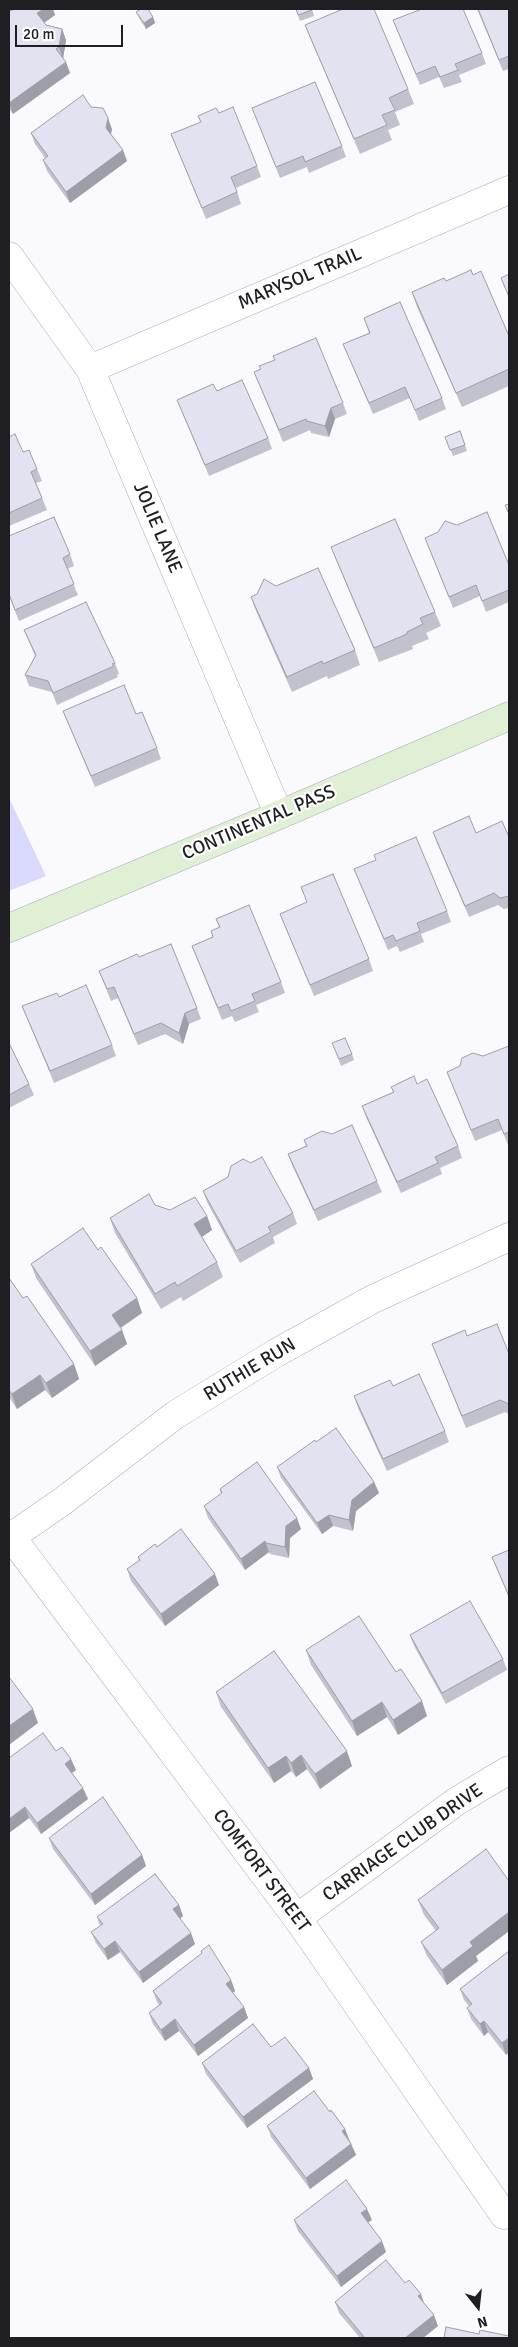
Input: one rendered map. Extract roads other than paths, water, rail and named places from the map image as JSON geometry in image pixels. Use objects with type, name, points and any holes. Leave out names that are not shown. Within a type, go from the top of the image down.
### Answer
[{"type":"street","name":"MARYSOL TRAIL","points":[[90,369],[509,190]]},
{"type":"street","name":"JOLIE LANE","points":[[9,256],[90,369],[279,815]]},
{"type":"street","name":"CONTINENTAL PASS","points":[[9,928],[509,716]]},
{"type":"street","name":"RUTHIE RUN","points":[[10,1536],[63,1501],[175,1415],[276,1353],[373,1299],[509,1237]]},
{"type":"street","name":"COMFORT STREET","points":[[10,1536],[297,1918],[504,2215]]},
{"type":"street","name":"CARRIAGE CLUB DRIVE","points":[[297,1918],[457,1801],[509,1770]]}]
